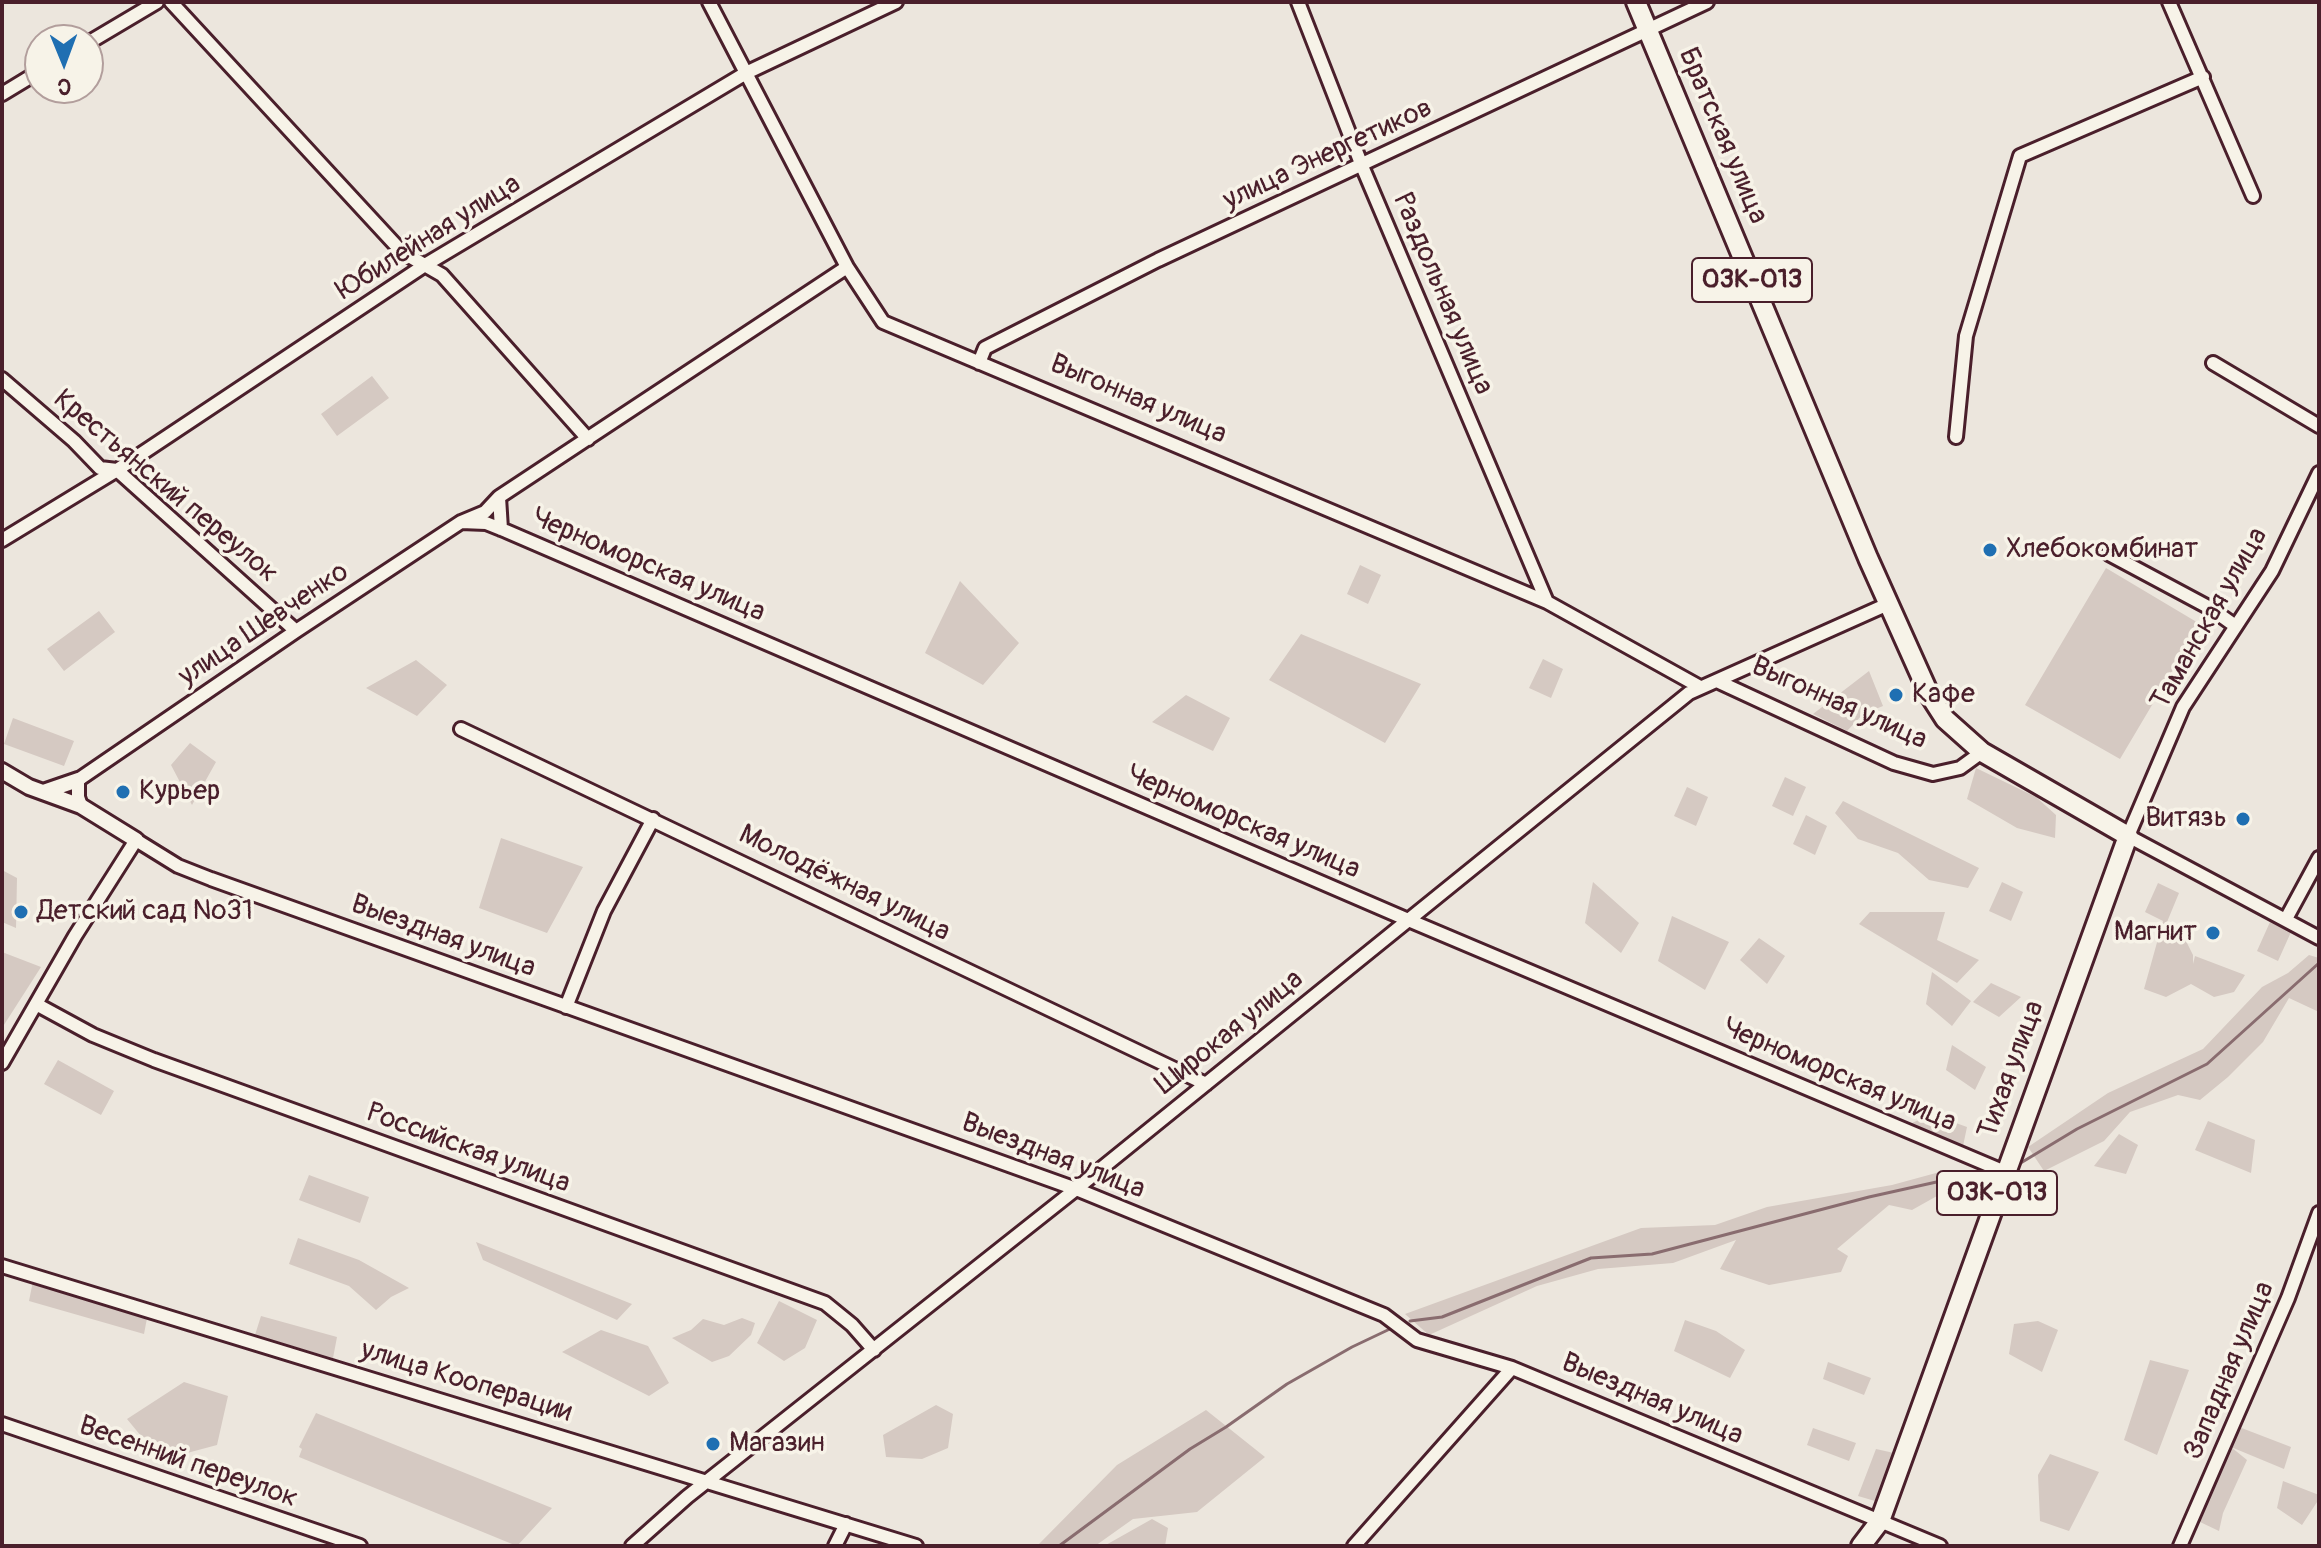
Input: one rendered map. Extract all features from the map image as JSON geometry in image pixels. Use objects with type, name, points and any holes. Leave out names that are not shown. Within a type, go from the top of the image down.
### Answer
[{"type":"main road","name":"Братская улица","points":[[1636,2],[1868,558]]},
{"type":"main road","name":"Выгонная улица","points":[[1868,558],[1929,694],[1945,719],[1982,752],[2128,836]]},
{"type":"main road","name":"Тихая улица","points":[[1861,1546],[1880,1521],[2128,836]]},
{"type":"street","points":[[104,33],[157,2]]},
{"type":"street","points":[[171,2],[402,252],[442,275],[588,439]]},
{"type":"street","name":"Выгонная улица","points":[[709,2],[847,267],[883,322],[1547,602],[1700,687]]},
{"type":"street","name":"Юбилейная улица","points":[[2,540],[117,470],[425,265],[746,73],[896,2]]},
{"type":"street","name":"Раздольная улица","points":[[1298,2],[1362,166],[1547,602]]},
{"type":"street","name":"улица Энергетиков","points":[[979,363],[985,348],[1158,260],[1707,2]]},
{"type":"street","points":[[2169,2],[2253,196]]},
{"type":"street","points":[[1956,437],[1966,336],[2020,156],[2203,77]]},
{"type":"street","points":[[2,94],[24,81]]},
{"type":"street","name":"улица Шевченко","points":[[78,780],[296,631],[461,522],[485,512],[499,497],[847,267]]},
{"type":"street","points":[[2213,363],[2319,426]]},
{"type":"street","name":"Крестьянский переулок","points":[[2,379],[74,441],[100,468],[117,470],[296,631]]},
{"type":"street","name":"Таманская улица","points":[[2128,836],[2183,707],[2272,571],[2319,473]]},
{"type":"street","points":[[499,497],[501,529]]},
{"type":"street","name":"Черноморская улица","points":[[461,522],[486,523],[501,529],[1406,919],[2005,1172]]},
{"type":"street","points":[[2109,554],[2210,608],[2234,625]]},
{"type":"street","name":"Широкая улица","points":[[632,1546],[707,1481],[1076,1189],[1689,693],[1888,604]]},
{"type":"street","name":"Выгонная улица","points":[[1717,681],[1894,763],[1933,774],[1960,768],[1982,752]]},
{"type":"street","name":"Молодёжная улица","points":[[461,729],[1206,1084]]},
{"type":"street","points":[[2,771],[43,792],[81,806],[136,840],[75,936],[2,1063]]},
{"type":"street","points":[[43,792],[78,780],[81,806]]},
{"type":"street","points":[[566,1007],[604,911],[653,819]]},
{"type":"street","name":"Выгонная улица","points":[[2128,836],[2319,938]]},
{"type":"street","name":"Выездная улица","points":[[136,840],[178,866],[211,879],[1076,1189],[1384,1315],[1417,1340],[1512,1368],[1940,1546]]},
{"type":"street","points":[[2286,919],[2319,858]]},
{"type":"street","name":"Российская улица","points":[[36,1004],[93,1035],[243,1094],[825,1303],[852,1325],[874,1350]]},
{"type":"street","name":"Западная улица","points":[[2180,1546],[2288,1298],[2319,1213]]},
{"type":"street","name":"улица Кооперации","points":[[2,1266],[916,1546]]},
{"type":"street","points":[[1354,1546],[1512,1368]]},
{"type":"street","name":"Весенний переулок","points":[[2,1424],[360,1546]]},
{"type":"street","points":[[835,1546],[846,1524]]},
{"type":"shaded area","points":[[372,376],[389,398],[337,436],[321,414]]},
{"type":"shaded area","points":[[1360,565],[1381,575],[1368,604],[1347,594]]},
{"type":"shaded area","points":[[2106,568],[2200,624],[2120,759],[2025,705]]},
{"type":"shaded area","points":[[960,581],[1019,643],[983,685],[925,653]]},
{"type":"shaded area","points":[[99,611],[115,632],[64,671],[47,649]]},
{"type":"shaded area","points":[[1301,634],[1421,684],[1385,743],[1269,680]]},
{"type":"shaded area","points":[[1543,659],[1563,669],[1551,698],[1529,688]]},
{"type":"shaded area","points":[[416,660],[447,685],[417,716],[366,688]]},
{"type":"shaded area","points":[[1869,671],[1883,706],[1863,714],[1847,731],[1813,714]]},
{"type":"shaded area","points":[[1186,695],[1230,718],[1213,751],[1152,722]]},
{"type":"shaded area","points":[[13,718],[74,741],[64,766],[4,744]]},
{"type":"shaded area","points":[[190,743],[216,762],[192,805],[171,765]]},
{"type":"shaded area","points":[[1976,768],[2036,797],[2056,815],[2055,838],[2017,828],[1967,799]]},
{"type":"shaded area","points":[[1785,777],[1806,787],[1793,816],[1772,806]]},
{"type":"shaded area","points":[[1687,787],[1708,797],[1696,826],[1674,816]]},
{"type":"shaded area","points":[[1843,801],[1979,868],[1968,888],[1929,880],[1898,853],[1858,839],[1835,813]]},
{"type":"shaded area","points":[[1806,815],[1827,826],[1815,855],[1793,844]]},
{"type":"shaded area","points":[[501,838],[583,867],[547,933],[479,908]]},
{"type":"shaded area","points":[[2,870],[17,878],[16,928],[2,922]]},
{"type":"shaded area","points":[[1593,882],[1639,923],[1621,953],[1585,923]]},
{"type":"shaded area","points":[[2002,882],[2023,892],[2011,921],[1989,911]]},
{"type":"shaded area","points":[[2158,883],[2179,893],[2167,922],[2181,931],[2193,955],[2193,964],[2195,956],[2245,975],[2234,992],[2214,997],[2191,984],[2166,997],[2144,989],[2163,921],[2145,912]]},
{"type":"shaded area","points":[[1870,912],[1945,912],[1937,940],[1979,960],[1957,983],[1859,924]]},
{"type":"shaded area","points":[[1672,916],[1729,942],[1705,990],[1658,961]]},
{"type":"shaded area","points":[[2270,922],[2291,932],[2278,961],[2257,951]]},
{"type":"shaded area","points":[[1759,938],[1785,956],[1767,984],[1740,960]]},
{"type":"shaded area","points":[[2,952],[41,967],[2,1028]]},
{"type":"shaded area","points":[[2309,955],[2319,958],[2319,1012],[2289,998],[2263,1042],[2200,1100],[2178,1095],[2130,1112],[2104,1141],[2044,1171],[2028,1147],[2108,1093],[2203,1049],[2262,987],[2288,973]]},
{"type":"shaded area","points":[[1932,972],[1971,1001],[1952,1026],[1926,1004]]},
{"type":"shaded area","points":[[1991,983],[2021,997],[1999,1017],[1973,1002]]},
{"type":"shaded area","points":[[1952,1045],[1986,1067],[1975,1090],[1946,1070]]},
{"type":"shaded area","points":[[58,1060],[114,1091],[101,1115],[44,1084]]},
{"type":"shaded area","points":[[1931,1114],[1967,1127],[1963,1146],[1908,1125]]},
{"type":"shaded area","points":[[2208,1121],[2255,1140],[2251,1173],[2195,1150]]},
{"type":"shaded area","points":[[2119,1134],[2138,1145],[2126,1174],[2094,1166]]},
{"type":"shaded area","points":[[1947,1170],[1953,1187],[1912,1210],[1889,1205],[1837,1249],[1848,1256],[1841,1272],[1769,1285],[1720,1269],[1736,1240],[1673,1263],[1598,1269],[1537,1286],[1429,1335],[1405,1314],[1641,1228],[1715,1225],[1767,1207],[1892,1185]]},
{"type":"shaded area","points":[[309,1175],[369,1197],[360,1223],[299,1200]]},
{"type":"shaded area","points":[[298,1238],[359,1260],[409,1288],[391,1297],[376,1310],[349,1286],[289,1264]]},
{"type":"shaded area","points":[[476,1242],[632,1304],[617,1320],[483,1260]]},
{"type":"shaded area","points":[[33,1281],[148,1313],[144,1334],[29,1301]]},
{"type":"shaded area","points":[[779,1301],[817,1320],[805,1348],[784,1361],[757,1343]]},
{"type":"shaded area","points":[[261,1316],[337,1337],[333,1358],[255,1335]]},
{"type":"shaded area","points":[[742,1318],[755,1323],[751,1335],[729,1356],[712,1362],[672,1338],[691,1330],[703,1319],[724,1325]]},
{"type":"shaded area","points":[[1685,1320],[1716,1331],[1745,1350],[1730,1378],[1674,1351]]},
{"type":"shaded area","points":[[2038,1321],[2058,1330],[2042,1372],[2009,1354],[2014,1324]]},
{"type":"shaded area","points":[[601,1330],[648,1346],[669,1383],[649,1396],[562,1352]]},
{"type":"shaded area","points":[[2150,1360],[2189,1370],[2157,1455],[2124,1440]]},
{"type":"shaded area","points":[[1828,1362],[1871,1378],[1864,1395],[1823,1379]]},
{"type":"shaded area","points":[[184,1382],[228,1396],[217,1445],[187,1453],[141,1436],[127,1419]]},
{"type":"shaded area","points":[[936,1405],[953,1414],[948,1448],[922,1459],[886,1457],[883,1435]]},
{"type":"shaded area","points":[[1206,1410],[1265,1457],[1197,1512],[1133,1519],[1095,1546],[1037,1546],[1117,1465]]},
{"type":"shaded area","points":[[316,1413],[552,1508],[517,1546],[299,1457],[302,1449],[299,1447]]},
{"type":"shaded area","points":[[2239,1427],[2291,1447],[2284,1469],[2231,1447],[2247,1460],[2223,1513],[2219,1531],[2200,1522]]},
{"type":"shaded area","points":[[1813,1428],[1856,1443],[1849,1461],[1807,1445]]},
{"type":"shaded area","points":[[1876,1449],[1894,1453],[1875,1501],[1858,1496]]},
{"type":"shaded area","points":[[2050,1454],[2099,1472],[2069,1531],[2040,1521],[2038,1475]]},
{"type":"shaded area","points":[[2283,1481],[2319,1495],[2302,1525],[2277,1508]]},
{"type":"shaded area","points":[[1152,1519],[1168,1528],[1165,1546],[1104,1546]]},
{"type":"waterway","points":[[2019,1164],[2077,1129],[2207,1064],[2319,963]]},
{"type":"waterway","points":[[1410,1321],[1442,1317],[1591,1258],[1652,1254],[1869,1197],[1977,1173]]},
{"type":"waterway","points":[[1059,1546],[1190,1449],[1287,1384],[1392,1328]]},
{"type":"place","name":"Хлебокомбинат","points":[[1990,550]]},
{"type":"place","name":"Кафе","points":[[1896,695]]},
{"type":"place","name":"Курьер","points":[[123,792]]},
{"type":"place","name":"Витязь","points":[[2243,819]]},
{"type":"place","name":"Детский сад №31","points":[[21,912]]},
{"type":"place","name":"Магнит","points":[[2213,933]]},
{"type":"place","name":"Магазин","points":[[713,1444]]}]
